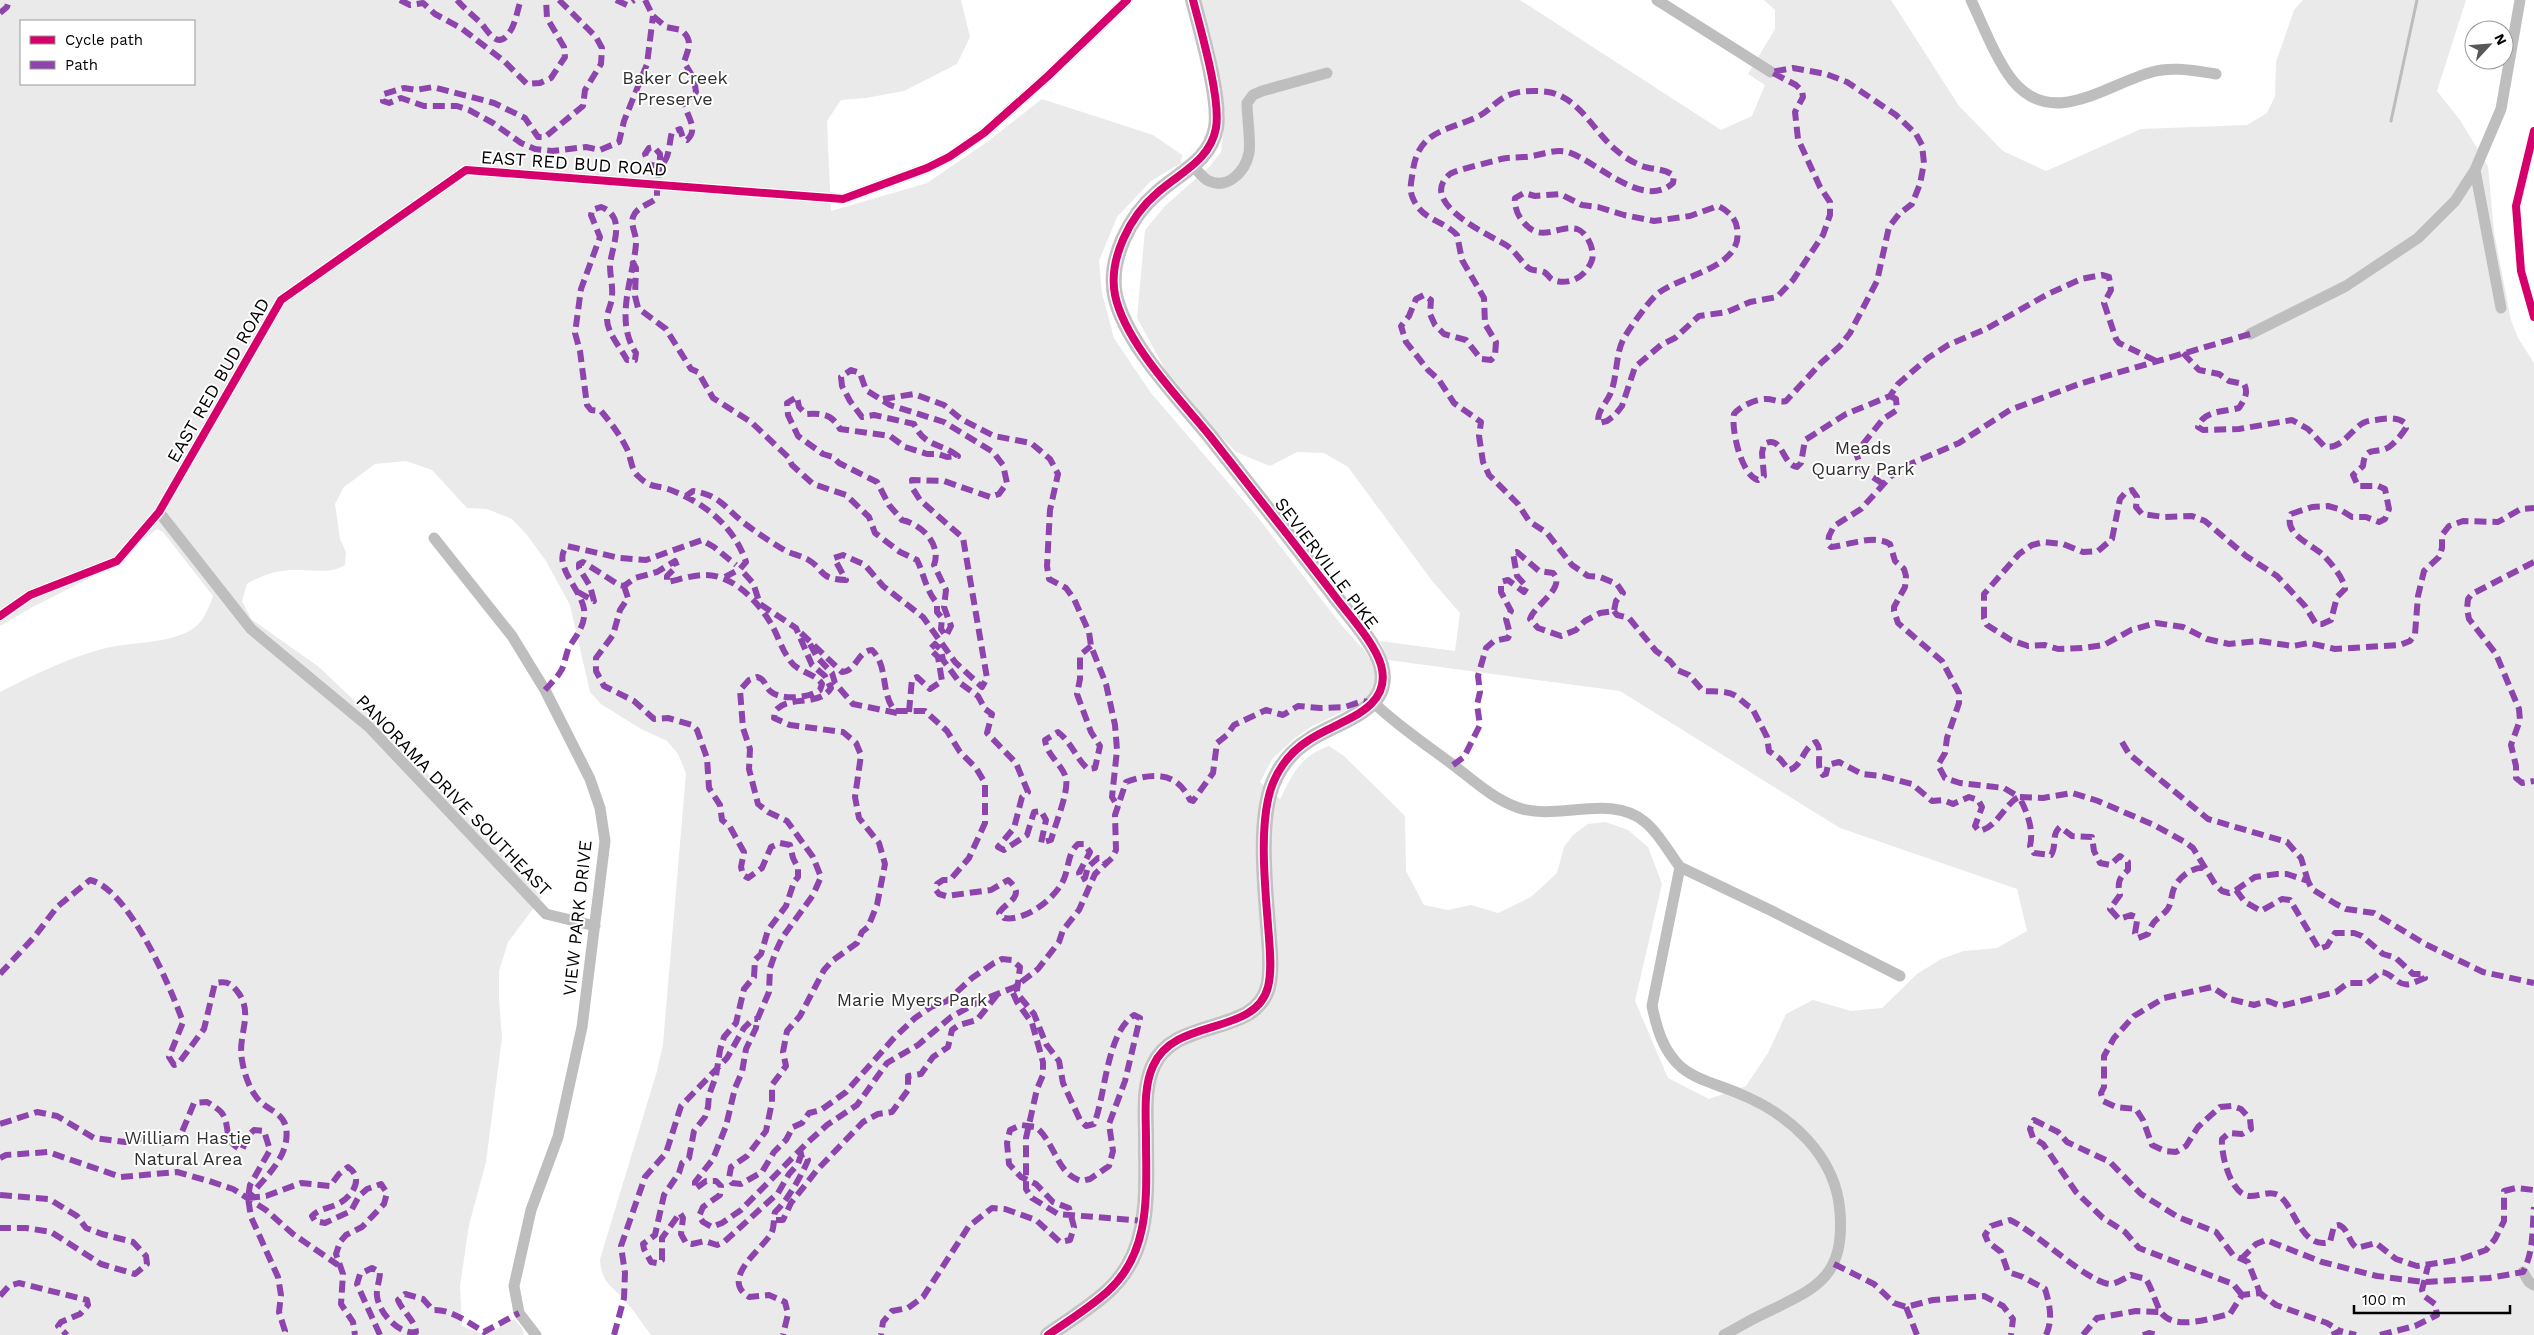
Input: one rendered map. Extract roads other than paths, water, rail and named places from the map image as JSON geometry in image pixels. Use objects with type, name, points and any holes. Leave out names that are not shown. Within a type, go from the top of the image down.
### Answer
[{"type":"street","name":"EAST RED BUD ROAD","points":[[0,616],[30,595],[117,561],[159,512],[281,300],[466,170],[843,199],[927,168],[984,133],[1048,76],[1128,0]]},
{"type":"street","name":"SEVIERVILLE PIKE","points":[[1194,0],[1211,81],[1217,124],[1209,148],[1193,166],[1155,194],[1128,230],[1115,268],[1114,282],[1120,311],[1131,335],[1290,538],[1374,651],[1383,675],[1374,703]]},
{"type":"street","points":[[1657,0],[1771,72]]},
{"type":"street","points":[[1971,0],[2012,79],[2030,96],[2041,102],[2068,103],[2153,72],[2170,69],[2216,74]]},
{"type":"street","points":[[2250,334],[2346,286],[2418,238],[2455,201],[2475,170],[2501,109],[2520,0]]},
{"type":"street","points":[[1193,166],[1207,180],[1220,183],[1233,180],[1245,168],[1249,152],[1247,103],[1254,95],[1262,91],[1328,73]]},
{"type":"street","points":[[2475,170],[2502,308]]},
{"type":"street","name":"PANORAMA DRIVE SOUTHEAST","points":[[159,512],[251,629],[369,727],[546,914],[595,926]]},
{"type":"street","name":"VIEW PARK DRIVE","points":[[434,538],[512,636],[545,690],[590,778],[600,808],[605,841],[582,1027],[558,1137],[531,1210],[514,1286],[519,1312],[536,1335]]},
{"type":"street","points":[[1048,1335],[1109,1290],[1121,1277],[1136,1252],[1145,1211],[1147,1089],[1156,1060],[1166,1048],[1181,1037],[1248,1014],[1265,996],[1270,969],[1265,822],[1268,797],[1276,777],[1289,758],[1309,740],[1356,715],[1374,703],[1411,734],[1500,799],[1533,812],[1552,813],[1595,809],[1628,813],[1645,822],[1680,867],[1900,976]]},
{"type":"street","points":[[1680,867],[1652,1006],[1657,1029],[1667,1051],[1681,1067],[1698,1078],[1741,1094],[1788,1121],[1827,1164],[1840,1204],[1841,1227],[1838,1248],[1834,1264],[1825,1277],[1811,1291],[1724,1335]]},
{"type":"street","points":[[2523,1272],[2529,1282],[2534,1285]]},
{"type":"waterway","points":[[2391,121],[2417,0]]},
{"type":"park label","name":"Baker Creek Preserve","points":[[675,87]]},
{"type":"park label","name":"Meads Quarry Park","points":[[1863,457]]},
{"type":"park label","name":"Marie Myers Park","points":[[912,999]]},
{"type":"park label","name":"William Hastie Natural Area","points":[[188,1147]]}]
